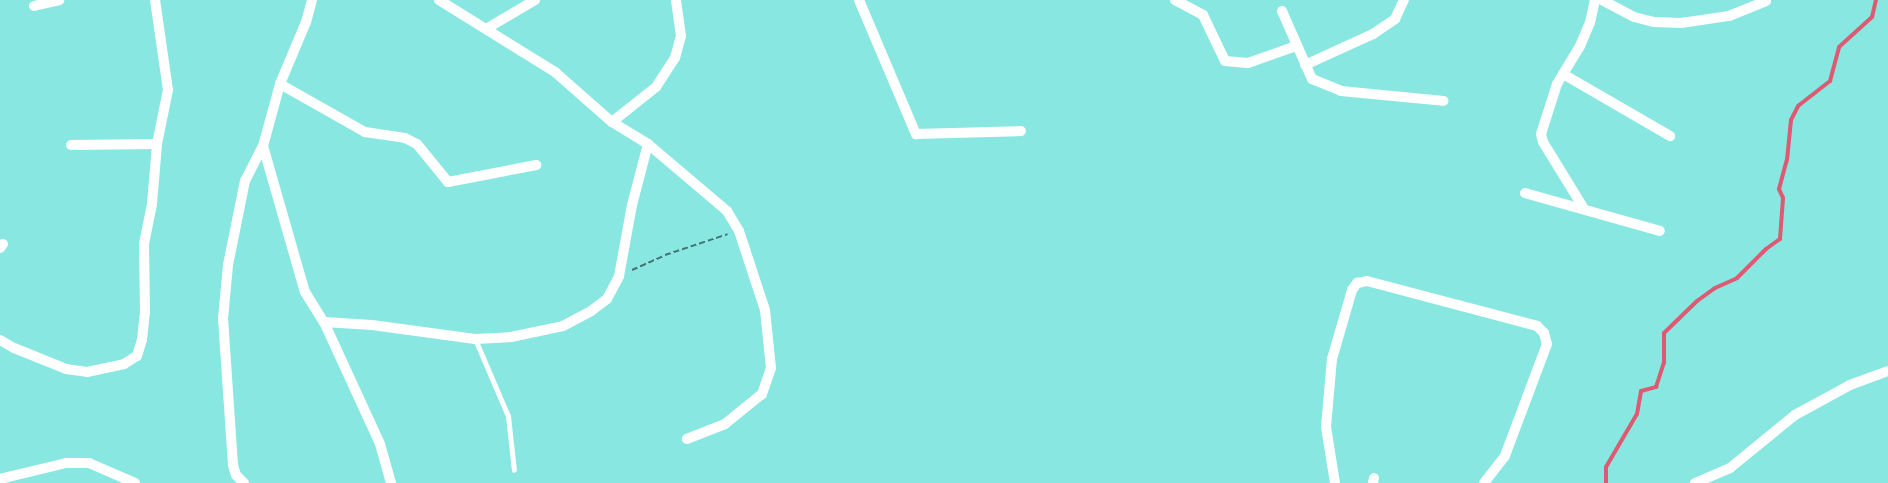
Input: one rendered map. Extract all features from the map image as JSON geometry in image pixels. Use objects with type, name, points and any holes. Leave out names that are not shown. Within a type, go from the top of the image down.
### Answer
[{"type":"street","points":[[34,6],[59,0]]},
{"type":"street","points":[[0,340],[66,369],[87,372],[124,364],[136,357],[142,340],[145,313],[144,244],[152,204],[157,144],[168,90],[155,0]]},
{"type":"street","points":[[244,483],[236,475],[233,465],[222,318],[228,265],[245,182],[263,146],[280,84],[306,22],[312,0]]},
{"type":"street","points":[[439,0],[555,72],[612,122],[648,144],[727,211],[739,231],[765,310],[771,368],[762,394],[725,424],[687,439]]},
{"type":"street","points":[[486,30],[535,0]]},
{"type":"street","points":[[612,122],[656,87],[675,58],[681,36],[676,0]]},
{"type":"street","points":[[860,0],[916,134],[1021,131]]},
{"type":"street","points":[[1175,0],[1203,15],[1225,61],[1248,63],[1296,46]]},
{"type":"street","points":[[1305,65],[1373,34],[1395,19],[1404,0]]},
{"type":"street","points":[[1583,207],[1541,134],[1557,84],[1580,46],[1590,23],[1595,0]]},
{"type":"street","points":[[1602,0],[1634,17],[1654,22],[1681,23],[1729,16],[1766,1]]},
{"type":"street","points":[[1282,11],[1312,79],[1341,91],[1444,101]]},
{"type":"street","points":[[1563,74],[1670,136]]},
{"type":"street","points":[[280,84],[365,132],[405,138],[417,144],[448,182],[536,165]]},
{"type":"street","points":[[71,146],[157,144]]},
{"type":"street","points":[[324,322],[372,325],[475,339],[511,337],[563,326],[607,299],[619,276],[632,205],[648,144]]},
{"type":"street","points":[[263,146],[301,282],[324,322],[380,444],[391,483]]},
{"type":"street","points":[[1525,193],[1583,207],[1660,231]]},
{"type":"street","points":[[1335,483],[1326,427],[1332,359],[1352,290],[1357,283],[1367,281],[1537,326],[1544,333],[1547,344],[1505,456],[1484,483]]},
{"type":"street","points":[[1695,483],[1730,468],[1796,415],[1850,385],[1888,371]]},
{"type":"street","points":[[0,479],[66,464],[89,463],[135,483]]},
{"type":"lane","points":[[475,339],[508,416],[514,470]]},
{"type":"path","points":[[619,276],[665,255],[739,231]]},
{"type":"waterway","points":[[1606,483],[1606,467],[1637,414],[1641,391],[1656,387],[1664,363],[1664,333],[1697,301],[1715,288],[1737,278],[1766,249],[1780,239],[1783,198],[1779,189],[1787,160],[1791,120],[1798,106],[1830,81],[1839,47],[1872,17],[1876,0]]}]
